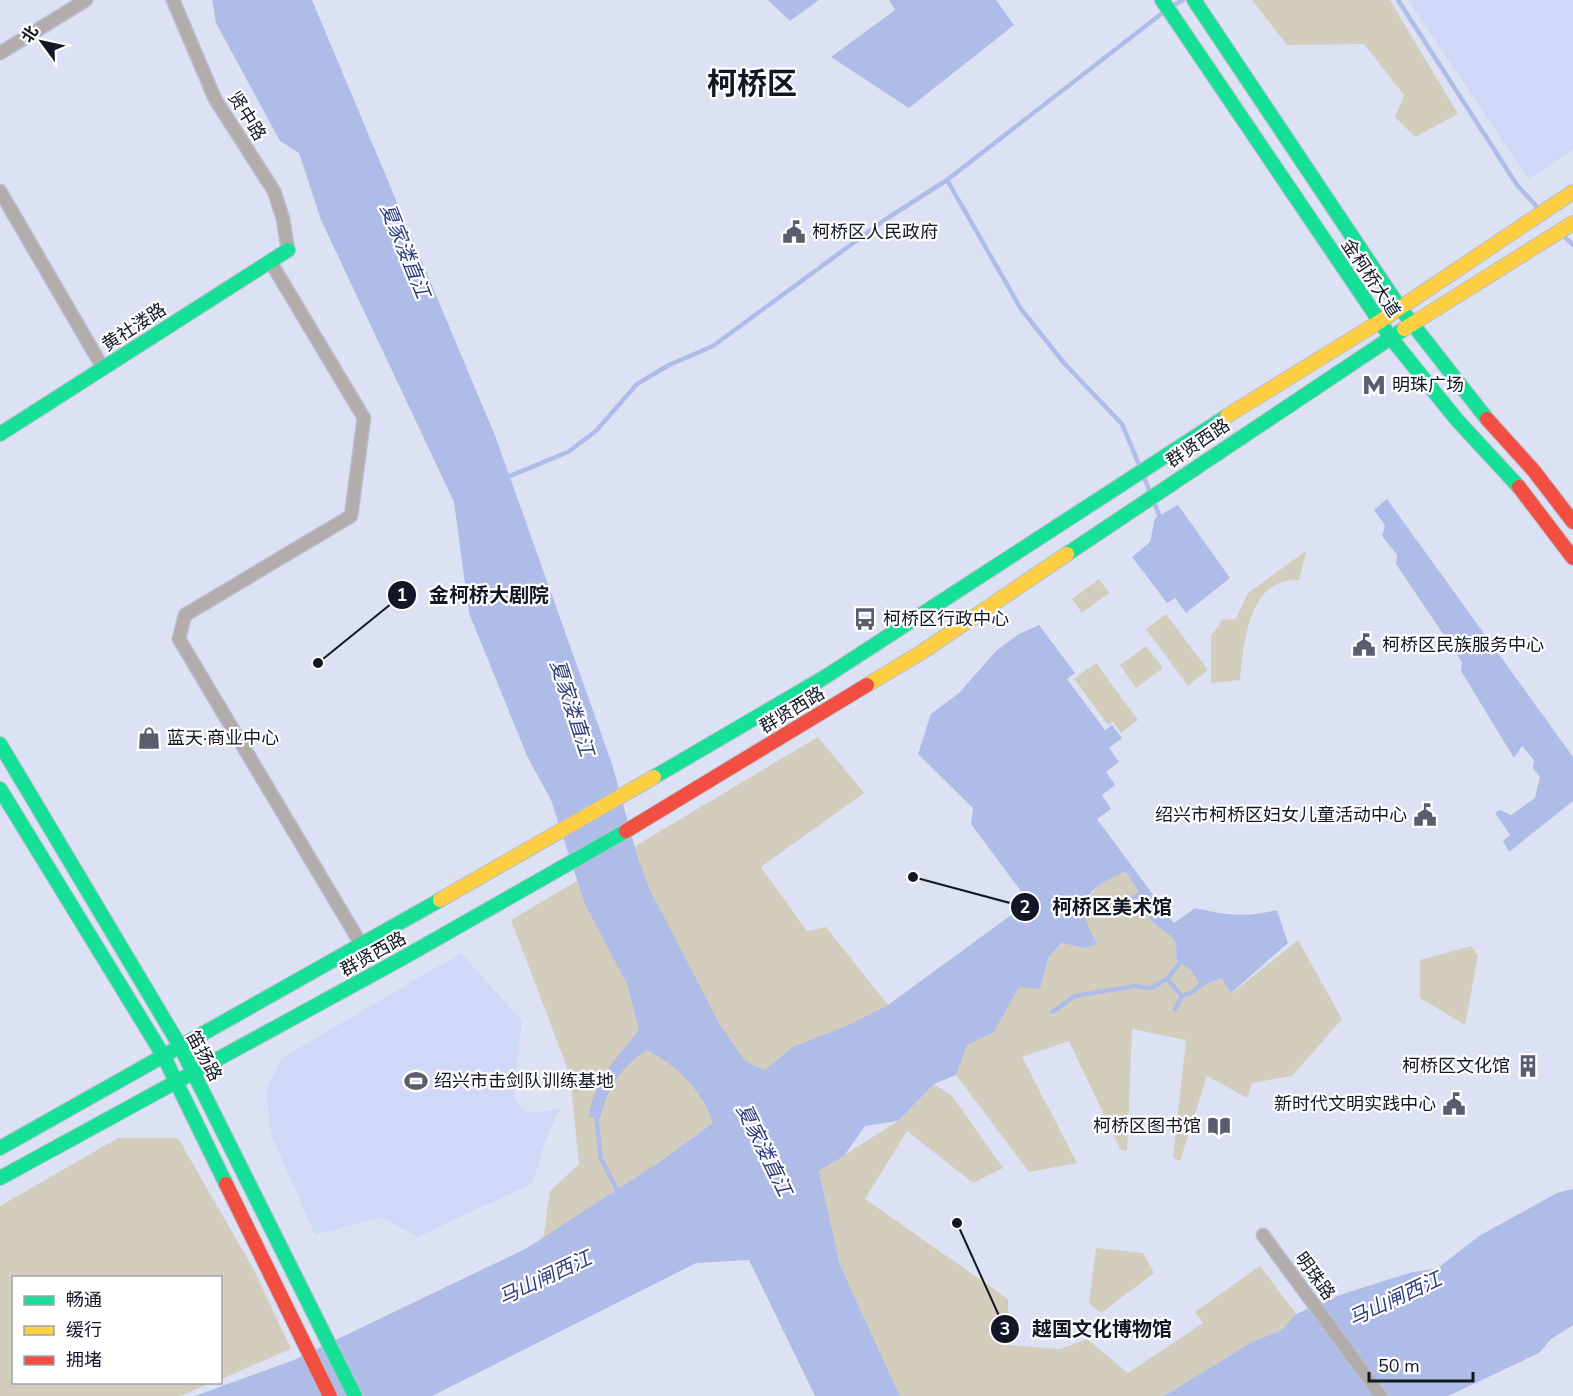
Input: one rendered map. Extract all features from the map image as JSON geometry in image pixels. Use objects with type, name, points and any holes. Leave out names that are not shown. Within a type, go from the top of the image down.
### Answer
[{"type":"main road","name":"金柯桥大道","points":[[1162,0],[1390,338],[1457,420],[1517,484],[1573,558]]},
{"type":"main road","name":"金柯桥大道","points":[[1197,4],[1400,308],[1471,401],[1534,471],[1573,522]]},
{"type":"main road","name":"群贤西路","points":[[0,1148],[559,833],[825,677],[1160,459],[1379,322],[1573,192]]},
{"type":"main road","name":"群贤西路","points":[[0,1178],[401,959],[630,829],[922,652],[1169,484],[1390,338],[1572,223]]},
{"type":"main road","name":"黄社溇路","points":[[0,434],[288,250]]},
{"type":"main road","name":"笛扬路","points":[[0,744],[180,1046],[355,1396]]},
{"type":"main road","name":"笛扬路","points":[[0,789],[163,1055],[330,1396]]},
{"type":"street","points":[[0,53],[86,0]]},
{"type":"street","name":"贤中路","points":[[173,0],[215,99],[274,191],[283,219],[288,250]]},
{"type":"street","points":[[0,191],[103,368]]},
{"type":"street","points":[[270,261],[364,418],[351,516],[185,615],[179,639],[361,944]]},
{"type":"street","name":"明珠路","points":[[1263,1235],[1381,1396]]},
{"type":"shaded area","points":[[1252,0],[1390,0],[1458,114],[1415,137],[1395,117],[1404,95],[1364,44],[1287,45]]},
{"type":"shaded area","points":[[1408,0],[1573,0],[1573,150],[1528,179]]},
{"type":"shaded area","points":[[1306,551],[1299,580],[1282,582],[1269,589],[1259,601],[1247,631],[1240,680],[1211,683],[1211,636],[1222,620],[1236,619],[1248,593]]},
{"type":"shaded area","points":[[1099,579],[1109,593],[1082,613],[1072,599]]},
{"type":"shaded area","points":[[1166,614],[1208,670],[1188,686],[1146,629]]},
{"type":"shaded area","points":[[1146,646],[1163,668],[1136,688],[1120,665]]},
{"type":"shaded area","points":[[1096,663],[1138,720],[1121,733],[1113,722],[1108,725],[1074,679]]},
{"type":"shaded area","points":[[818,737],[864,793],[761,867],[807,931],[826,927],[888,1005],[844,1027],[661,1161],[543,1240],[550,1191],[579,1164],[570,1075],[511,920]]},
{"type":"shaded area","points":[[1126,872],[1140,893],[1125,900],[1172,937],[1176,945],[1176,960],[1191,970],[1201,987],[1221,978],[1232,993],[1298,940],[1342,1019],[1292,1076],[1252,1083],[1247,1098],[1207,1076],[1180,1161],[1173,1158],[1186,1040],[1132,1029],[1127,1151],[1120,1149],[1069,1041],[1022,1057],[1077,1163],[1029,1172],[956,1075],[967,1044],[994,1032],[1019,986],[1040,989],[1049,956],[1063,943],[1085,948],[1085,921],[1089,900],[1101,884]]},
{"type":"shaded area","points":[[1471,946],[1478,956],[1465,1025],[1420,998],[1420,960]]},
{"type":"shaded area","points":[[461,953],[522,1021],[513,1098],[527,1113],[560,1109],[546,1139],[533,1183],[418,1237],[380,1217],[315,1235],[271,1134],[266,1090],[282,1058]]},
{"type":"shaded area","points":[[934,1084],[952,1096],[1003,1168],[973,1183],[907,1131],[865,1199],[1008,1299],[1008,1345],[1060,1349],[1087,1339],[1128,1373],[1203,1323],[1195,1312],[1260,1266],[1296,1314],[1282,1330],[1252,1342],[1164,1396],[900,1396],[840,1265],[819,1171],[898,1121]]},
{"type":"shaded area","points":[[118,1138],[178,1138],[254,1270],[291,1349],[222,1379],[222,1276],[12,1276],[12,1384],[209,1384],[180,1396],[0,1396],[0,1206]]},
{"type":"shaded area","points":[[1096,1248],[1143,1253],[1154,1273],[1101,1313],[1089,1303]]},
{"type":"water","points":[[212,0],[312,0],[496,438],[612,764],[637,855],[649,888],[720,1025],[746,1062],[765,1070],[793,1047],[844,1027],[888,1005],[1029,902],[971,824],[973,808],[918,754],[931,714],[959,693],[997,650],[1019,634],[1039,625],[1075,673],[1067,679],[1105,730],[1112,725],[1122,738],[1109,748],[1119,762],[1106,772],[1115,785],[1102,795],[1111,809],[1097,819],[1174,923],[1195,908],[1236,915],[1277,910],[1288,943],[1231,993],[1221,978],[1201,987],[1191,970],[1176,960],[1174,940],[1145,914],[1124,900],[1139,892],[1126,872],[1111,878],[1090,894],[1084,909],[1086,921],[1097,944],[1085,948],[1062,943],[1049,956],[1040,989],[1019,987],[994,1032],[967,1045],[956,1075],[934,1084],[898,1121],[865,1126],[844,1156],[819,1171],[840,1265],[900,1396],[815,1396],[749,1260],[696,1263],[432,1396],[195,1396],[294,1360],[527,1248],[661,1161],[713,1123],[703,1100],[687,1080],[668,1063],[647,1050],[629,1064],[616,1079],[600,1118],[589,1117],[595,1092],[607,1070],[639,1030],[628,986],[585,904],[551,800],[527,756],[469,613],[454,502],[321,220],[299,153],[280,141],[216,23]]},
{"type":"water","points":[[768,0],[819,0],[790,21]]},
{"type":"water","points":[[889,0],[996,0],[1014,25],[909,108],[831,57],[895,10]]},
{"type":"water","points":[[1387,499],[1573,757],[1573,801],[1509,852],[1503,841],[1510,835],[1495,813],[1500,810],[1511,815],[1535,798],[1540,777],[1533,768],[1534,760],[1522,746],[1514,758],[1461,671],[1462,662],[1396,564],[1397,555],[1382,536],[1385,525],[1374,510]]},
{"type":"water","points":[[1178,505],[1230,578],[1186,613],[1175,598],[1167,603],[1132,557],[1150,542],[1155,518]]},
{"type":"water","name":"马山闸西江","points":[[1573,1189],[1573,1325],[1551,1339],[1539,1353],[1448,1396],[1164,1396],[1252,1342],[1282,1330],[1296,1314],[1340,1295],[1409,1273],[1438,1268],[1479,1236],[1557,1193]]},
{"type":"waterway","points":[[1172,6],[1183,0]]},
{"type":"waterway","points":[[1398,0],[1517,185],[1539,209]]},
{"type":"waterway","points":[[505,478],[568,452],[596,431],[637,384],[669,365],[713,346],[886,219],[947,180],[1165,11]]},
{"type":"waterway","points":[[947,180],[1021,309],[1064,363],[1122,424],[1140,467]]},
{"type":"waterway","points":[[1563,235],[1573,245]]},
{"type":"waterway","points":[[1143,475],[1150,492]]},
{"type":"waterway","points":[[1154,502],[1161,520]]},
{"type":"waterway","points":[[1167,979],[1183,959]]},
{"type":"waterway","points":[[1052,1012],[1075,996],[1135,986],[1151,988],[1167,979],[1182,996],[1175,1009]]},
{"type":"waterway","points":[[1182,996],[1193,992],[1203,983]]},
{"type":"waterway","points":[[596,1114],[601,1159],[619,1193]]},
{"type":"traffic: fast","points":[[1162,0],[1391,338],[1457,420],[1519,487]]},
{"type":"traffic: fast","points":[[1194,0],[1400,308],[1487,419]]},
{"type":"traffic: fast","points":[[0,434],[288,250]]},
{"type":"traffic: fast","points":[[1067,554],[1404,329]]},
{"type":"traffic: fast","points":[[654,777],[825,677],[1227,416]]},
{"type":"traffic: fast","points":[[0,744],[180,1046],[355,1396]]},
{"type":"traffic: fast","points":[[0,789],[163,1055],[226,1184]]},
{"type":"traffic: fast","points":[[0,1178],[401,959],[626,831]]},
{"type":"traffic: fast","points":[[0,1148],[440,900]]},
{"type":"traffic: slow","points":[[1227,416],[1379,322],[1573,192]]},
{"type":"traffic: slow","points":[[1404,329],[1573,223]]},
{"type":"traffic: slow","points":[[867,685],[922,652],[1067,554]]},
{"type":"traffic: slow","points":[[440,900],[654,777]]},
{"type":"traffic: jam","points":[[1487,419],[1534,471],[1573,522]]},
{"type":"traffic: jam","points":[[1519,487],[1573,558]]},
{"type":"traffic: jam","points":[[626,831],[867,685]]},
{"type":"traffic: jam","points":[[226,1184],[330,1396]]},
{"type":"place","name":"柯桥区人民政府","points":[[794,232]]},
{"type":"place","name":"明珠广场","points":[[1374,385]]},
{"type":"place","name":"柯桥区行政中心","points":[[865,619]]},
{"type":"place","name":"柯桥区民族服务中心","points":[[1364,645]]},
{"type":"place","name":"金柯桥大剧院","points":[[318,663]]},
{"type":"place","name":"蓝天·商业中心","points":[[149,738]]},
{"type":"place","name":"绍兴市柯桥区妇女儿童活动中心","points":[[1425,815]]},
{"type":"place","name":"柯桥区美术馆","points":[[913,877]]},
{"type":"place","name":"柯桥区文化馆","points":[[1528,1066]]},
{"type":"place","name":"绍兴市击剑队训练基地","points":[[416,1081]]},
{"type":"place","name":"新时代文明实践中心","points":[[1454,1104]]},
{"type":"place","name":"柯桥区图书馆","points":[[1219,1126]]},
{"type":"place","name":"越国文化博物馆","points":[[957,1223]]},
{"type":"district","name":"柯桥区","points":[[752,84]]},
{"type":"water label","name":"夏家溇直江","points":[[405,251]]},
{"type":"water label","name":"夏家溇直江","points":[[572,708]]},
{"type":"water label","name":"夏家溇直江","points":[[764,1150]]}]
